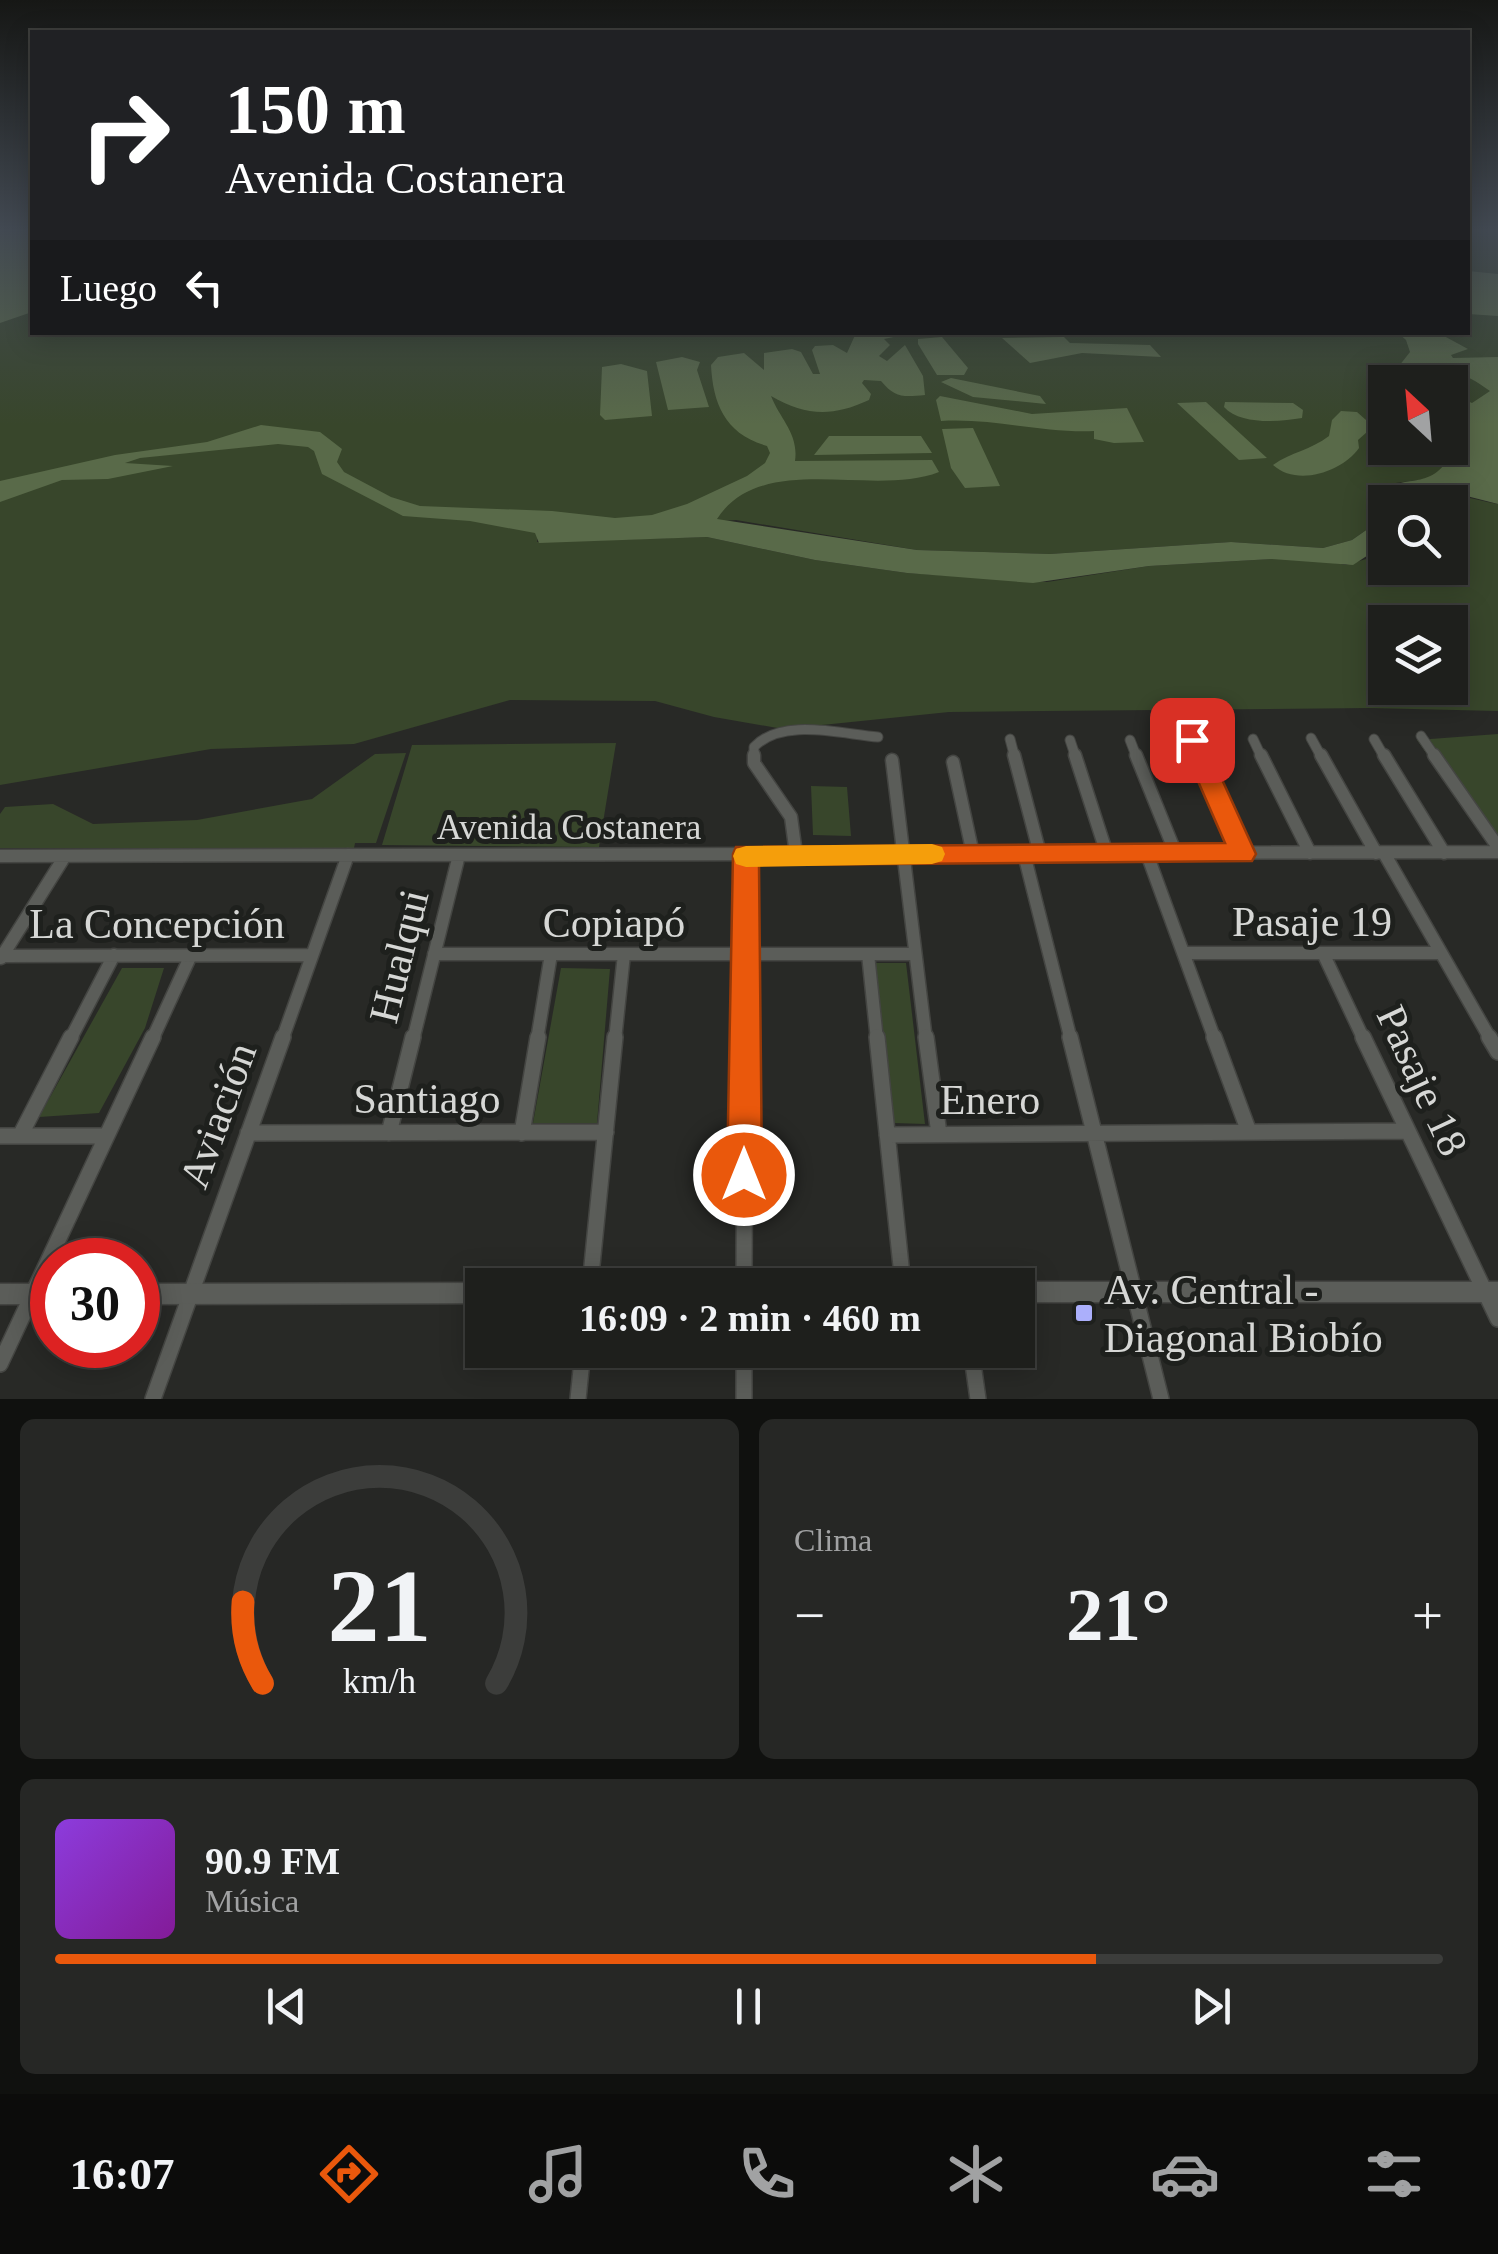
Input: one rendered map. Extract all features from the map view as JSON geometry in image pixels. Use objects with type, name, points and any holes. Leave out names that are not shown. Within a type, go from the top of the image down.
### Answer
[{"type":"street","points":[[796,854],[794,824],[754,764],[755,742],[768,734],[785,731],[878,737]]},
{"type":"street","points":[[1421,736],[1496,854]]},
{"type":"street","points":[[1311,738],[1498,1052]]},
{"type":"street","points":[[1010,739],[1094,1133],[1161,1399]]},
{"type":"street","points":[[1253,739],[1310,853]]},
{"type":"street","points":[[1070,740],[1107,854]]},
{"type":"street","points":[[1130,740],[1176,854]]},
{"type":"street","points":[[1192,740],[1243,854]]},
{"type":"street","points":[[1374,740],[1444,853]]},
{"type":"street","points":[[892,760],[939,1134]]},
{"type":"street","points":[[954,762],[973,854]]},
{"type":"street","points":[[744,1268],[746,854]]},
{"type":"street","points":[[1147,854],[1249,1132]]},
{"type":"street","name":"Avenida Costanera","points":[[0,856],[1496,854]]},
{"type":"street","name":"Aviación","points":[[152,1399],[348,855]]},
{"type":"street","name":"Hualqui","points":[[389,1133],[459,855]]},
{"type":"street","points":[[1,958],[65,856]]},
{"type":"street","name":"Pasaje 19","points":[[1184,953],[1441,953]]},
{"type":"street","name":"Pasaje 18","points":[[1323,953],[1491,1292],[1498,1319]]},
{"type":"street","name":"La Concepción","points":[[1,958],[312,954]]},
{"type":"street","name":"Copiapó","points":[[434,954],[914,954]]},
{"type":"street","points":[[522,1133],[551,954]]},
{"type":"street","points":[[592,1268],[624,954]]},
{"type":"street","points":[[868,954],[901,1268]]},
{"type":"street","points":[[65,1238],[106,1136],[191,955]]},
{"type":"street","points":[[20,1136],[114,956]]},
{"type":"street","name":"Enero","points":[[887,1135],[1408,1131]]},
{"type":"street","name":"Santiago","points":[[248,1133],[606,1132]]},
{"type":"street","points":[[0,1136],[106,1136]]},
{"type":"street","points":[[1035,1292],[1491,1292]]},
{"type":"street","points":[[160,1294],[465,1293]]},
{"type":"street","points":[[0,1294],[30,1294]]},
{"type":"street","points":[[0,1364],[30,1314]]},
{"type":"street","points":[[578,1399],[582,1368]]},
{"type":"street","points":[[744,1368],[744,1399]]},
{"type":"street","points":[[974,1368],[978,1399]]},
{"type":"shaded area","points":[[0,294],[30,294],[30,335],[1470,335],[1470,294],[1498,294],[1498,451],[1468,463],[1468,365],[1368,365],[1368,465],[1462,465],[1427,479],[1368,485],[1368,529],[1352,540],[1323,548],[1231,542],[1050,554],[917,550],[736,520],[538,534],[537,542],[707,537],[815,560],[907,573],[1047,582],[1149,566],[1307,558],[1346,565],[1368,557],[1368,585],[1468,585],[1468,498],[1498,504],[1498,711],[1370,708],[949,712],[783,729],[714,717],[655,701],[510,700],[354,744],[211,749],[0,785]]},
{"type":"shaded area","points":[[0,294],[30,294],[30,313],[0,323]]},
{"type":"shaded area","points":[[1470,294],[1498,294],[1498,316],[1470,314]]},
{"type":"shaded area","points":[[855,335],[903,335],[884,339],[890,345],[879,356],[887,361],[905,345],[923,376],[925,395],[900,395],[881,381],[864,380],[862,383],[871,394],[869,400],[830,412],[795,407],[771,396],[792,435],[795,461],[932,460],[939,472],[912,479],[820,479],[761,486],[736,498],[717,519],[917,550],[1050,554],[1231,542],[1323,548],[1352,540],[1368,529],[1368,555],[1353,565],[1272,559],[1149,566],[1033,583],[907,573],[815,560],[707,537],[539,543],[535,533],[470,521],[403,516],[322,474],[314,451],[308,447],[278,444],[140,458],[125,463],[173,466],[108,479],[62,480],[0,502],[0,481],[115,455],[207,442],[261,425],[320,432],[342,449],[337,462],[344,472],[391,497],[420,506],[552,511],[615,518],[652,515],[687,504],[747,476],[765,463],[770,453],[767,446],[741,434],[724,416],[712,379],[711,365],[718,357],[744,353],[764,370],[764,353],[792,349],[801,352],[813,374],[820,374],[812,350],[815,346],[833,345],[847,353]]},
{"type":"shaded area","points":[[1400,335],[1447,335],[1468,349],[1451,355],[1453,358],[1498,357],[1498,504],[1468,496],[1468,485],[1395,485],[1430,476],[1443,465],[1468,465],[1468,401],[1472,403],[1490,391],[1468,377],[1468,365],[1400,365],[1410,352]]},
{"type":"shaded area","points":[[942,337],[968,368],[964,375],[937,375],[918,344],[918,339]]},
{"type":"shaded area","points":[[1064,337],[1070,343],[1150,345],[1161,357],[1082,353],[1030,363],[1002,338]]},
{"type":"shaded area","points":[[682,357],[700,362],[697,370],[709,407],[668,410],[656,362]]},
{"type":"shaded area","points":[[621,364],[647,371],[652,416],[605,420],[600,415],[602,367]]},
{"type":"shaded area","points":[[951,378],[1040,396],[1046,404],[973,397],[941,382]]},
{"type":"shaded area","points":[[940,396],[1032,414],[1127,408],[1144,442],[1094,439],[1094,431],[941,421],[936,400]]},
{"type":"shaded area","points":[[1206,402],[1267,458],[1239,460],[1177,403]]},
{"type":"shaded area","points":[[1225,402],[1293,403],[1303,410],[1302,418],[1271,421],[1240,417],[1224,407]]},
{"type":"shaded area","points":[[1341,411],[1357,412],[1366,420],[1367,432],[1358,440],[1359,448],[1351,457],[1331,470],[1306,476],[1283,472],[1273,465],[1329,436],[1332,420]]},
{"type":"shaded area","points":[[973,428],[1000,486],[965,488],[951,468],[942,429]]},
{"type":"shaded area","points":[[829,436],[921,436],[932,453],[814,455]]},
{"type":"shaded area","points":[[1498,734],[1498,841],[1489,842],[1417,740]]},
{"type":"shaded area","points":[[616,743],[599,847],[382,845],[412,745]]},
{"type":"shaded area","points":[[406,753],[376,843],[355,843],[354,848],[0,848],[0,814],[5,807],[53,804],[93,824],[197,820],[312,799],[375,754]]},
{"type":"shaded area","points":[[811,786],[847,787],[851,836],[813,835]]},
{"type":"shaded area","points":[[873,963],[906,963],[925,1124],[894,1123]]},
{"type":"shaded area","points":[[122,968],[164,968],[145,1028],[99,1113],[39,1117]]},
{"type":"shaded area","points":[[561,968],[610,969],[597,1123],[533,1123]]},
{"type":"slow traffic","points":[[746,856],[932,854]]},
{"type":"place","name":"Av. Central - Diagonal Biobío","points":[[1084,1313]]},
{"type":"route","points":[[744,1175],[746,854],[1243,854],[1192,740]]}]
